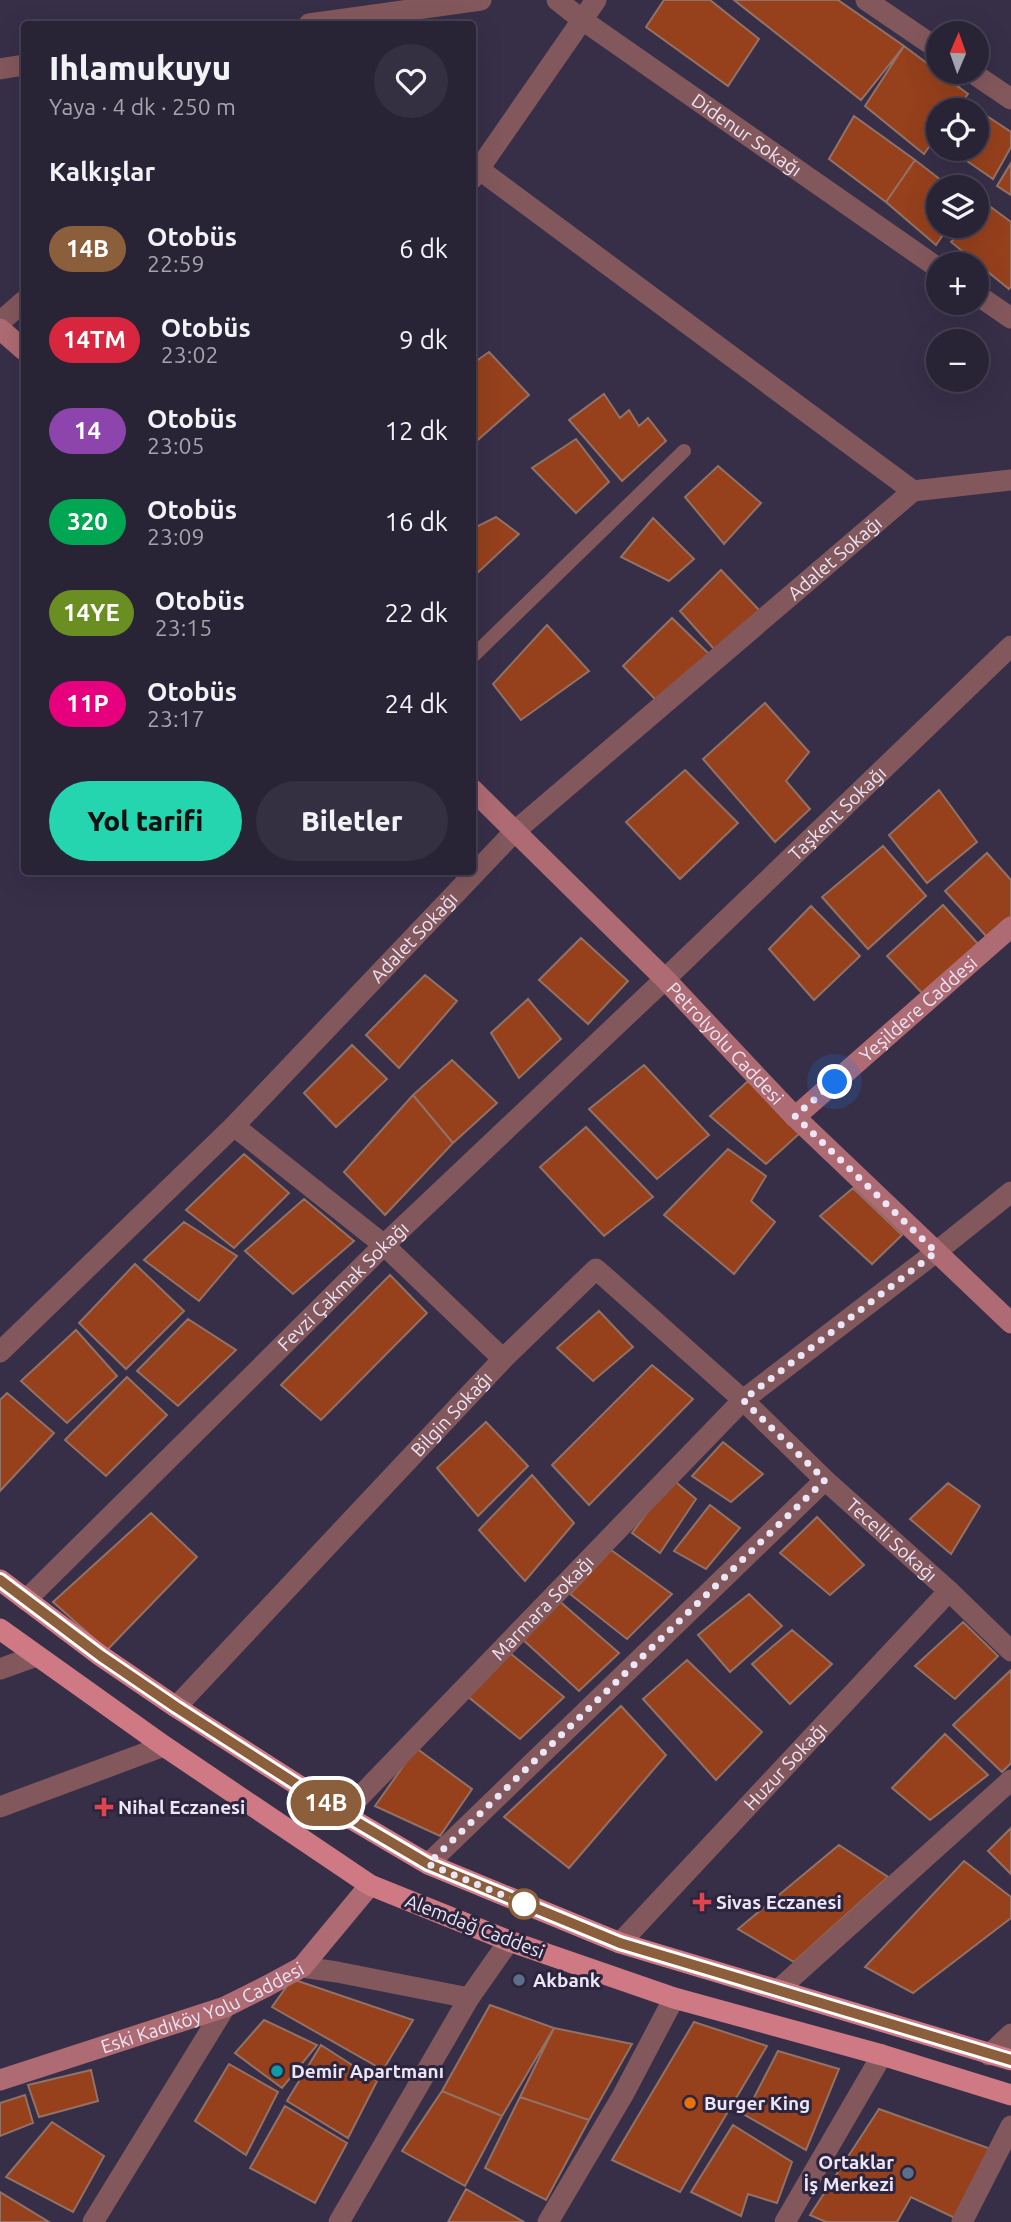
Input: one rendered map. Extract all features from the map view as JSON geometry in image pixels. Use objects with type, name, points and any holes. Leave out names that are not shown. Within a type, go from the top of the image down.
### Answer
[{"type":"main road","points":[[0,329],[21,347]]},
{"type":"main road","name":"Petrolyolu Caddesi","points":[[476,793],[665,979],[795,1116],[1011,1323]]},
{"type":"main road","name":"Yeşildere Caddesi","points":[[795,1116],[1011,927]]},
{"type":"main road","name":"Alemdağ Caddesi","points":[[0,1580],[101,1656],[176,1707],[343,1814],[428,1864],[620,1943],[1011,2060]]},
{"type":"main road","name":"Alemdağ Caddesi","points":[[0,1629],[164,1746],[370,1885],[509,1941],[674,1998],[882,2055],[1011,2095]]},
{"type":"main road","name":"Eski Kadıköy Yolu Caddesi","points":[[0,2080],[225,2007],[302,1967],[370,1885]]},
{"type":"street","points":[[330,21],[481,0]]},
{"type":"street","name":"Didenur Sokağı","points":[[557,0],[580,19],[926,260]]},
{"type":"street","points":[[596,0],[580,19],[476,175],[913,491],[1011,480]]},
{"type":"street","points":[[866,0],[926,41]]},
{"type":"street","points":[[0,69],[21,66]]},
{"type":"street","points":[[989,84],[1011,99]]},
{"type":"street","points":[[989,303],[1011,318]]},
{"type":"street","points":[[0,321],[21,304]]},
{"type":"street","name":"Adalet Sokağı","points":[[476,872],[514,832],[913,491]]},
{"type":"street","name":"Taşkent Sokağı","points":[[665,979],[1011,646]]},
{"type":"street","name":"Adalet Sokağı","points":[[0,1352],[234,1126],[473,875]]},
{"type":"street","name":"Fevzi Çakmak Sokağı","points":[[26,1600],[384,1245],[665,979]]},
{"type":"street","points":[[234,1126],[384,1245],[503,1359]]},
{"type":"street","name":"Marmara Sokağı","points":[[343,1814],[743,1400],[1011,1192]]},
{"type":"street","name":"Bilgin Sokağı","points":[[176,1707],[503,1359],[596,1269],[743,1400]]},
{"type":"street","name":"Tecelli Sokağı","points":[[743,1400],[825,1480],[949,1591],[1011,1651]]},
{"type":"street","points":[[428,1864],[825,1480]]},
{"type":"street","name":"Huzur Sokağı","points":[[620,1943],[949,1591]]},
{"type":"street","points":[[0,1669],[37,1656]]},
{"type":"street","points":[[0,1807],[164,1746]]},
{"type":"street","points":[[778,1990],[1011,1780]]},
{"type":"street","points":[[339,2222],[469,1998],[509,1941]]},
{"type":"street","points":[[302,1967],[469,1998]]},
{"type":"street","points":[[548,2222],[623,2095],[674,1998]]},
{"type":"street","points":[[93,2222],[225,2007]]},
{"type":"street","points":[[989,2054],[1011,2034]]},
{"type":"street","points":[[785,2222],[882,2055]]},
{"type":"street","points":[[962,2222],[1011,2126]]},
{"type":"lane","points":[[476,653],[684,451]]},
{"type":"building","points":[[664,0],[710,0],[759,39],[728,86],[646,27]]},
{"type":"building","points":[[734,0],[838,0],[904,46],[861,100]]},
{"type":"building","points":[[904,46],[926,62],[926,84],[955,84],[968,94],[965,98],[926,98],[924,154],[865,106]]},
{"type":"building","points":[[854,116],[915,160],[886,202],[829,159]]},
{"type":"building","points":[[989,117],[1011,132],[1011,147],[993,179],[967,161],[989,161]]},
{"type":"building","points":[[915,160],[934,175],[926,175],[926,236],[886,202]]},
{"type":"building","points":[[1011,163],[1011,195],[997,186]]},
{"type":"building","points":[[989,206],[1011,222],[1009,289],[989,273],[989,252],[963,252],[951,242],[954,238],[989,238]]},
{"type":"building","points":[[928,238],[941,238],[936,245]]},
{"type":"building","points":[[489,352],[529,395],[476,441],[476,361]]},
{"type":"building","points":[[604,394],[620,418],[629,410],[639,426],[648,418],[666,441],[622,481],[569,420]]},
{"type":"building","points":[[576,439],[609,482],[576,513],[532,468]]},
{"type":"building","points":[[718,466],[761,503],[724,544],[685,497]]},
{"type":"building","points":[[496,517],[519,534],[476,574],[476,527]]},
{"type":"building","points":[[653,518],[694,559],[669,581],[621,557]]},
{"type":"building","points":[[721,570],[761,612],[715,650],[680,611]]},
{"type":"building","points":[[672,618],[709,654],[656,700],[623,666]]},
{"type":"building","points":[[547,625],[589,671],[521,720],[493,684]]},
{"type":"building","points":[[765,703],[809,752],[786,781],[810,809],[775,842],[703,759]]},
{"type":"building","points":[[685,770],[738,823],[680,879],[626,822]]},
{"type":"building","points":[[939,790],[977,842],[927,883],[889,835]]},
{"type":"building","points":[[883,846],[926,896],[868,949],[822,897]]},
{"type":"building","points":[[987,853],[1011,880],[1011,916],[987,937],[945,891]]},
{"type":"building","points":[[943,905],[979,945],[923,994],[887,956]]},
{"type":"building","points":[[811,906],[860,956],[814,1000],[769,949]]},
{"type":"building","points":[[581,938],[628,981],[588,1024],[539,980]]},
{"type":"building","points":[[425,975],[457,1001],[399,1068],[366,1035]]},
{"type":"building","points":[[528,999],[561,1039],[519,1078],[491,1033]]},
{"type":"building","points":[[352,1045],[387,1079],[336,1127],[304,1093]]},
{"type":"building","points":[[452,1060],[497,1103],[453,1143],[413,1095]]},
{"type":"building","points":[[644,1065],[709,1135],[657,1179],[589,1109]]},
{"type":"building","points":[[748,1081],[801,1132],[766,1164],[710,1116]]},
{"type":"building","points":[[413,1095],[453,1143],[385,1215],[344,1172]]},
{"type":"building","points":[[586,1127],[653,1197],[604,1236],[540,1167]]},
{"type":"building","points":[[728,1149],[766,1176],[751,1201],[775,1222],[734,1274],[664,1215]]},
{"type":"building","points":[[244,1154],[289,1193],[234,1248],[186,1210]]},
{"type":"building","points":[[853,1188],[902,1235],[872,1264],[820,1216]]},
{"type":"building","points":[[304,1199],[354,1241],[293,1294],[245,1251]]},
{"type":"building","points":[[184,1222],[237,1256],[199,1301],[144,1260]]},
{"type":"building","points":[[135,1264],[184,1311],[126,1369],[79,1323]]},
{"type":"building","points":[[390,1275],[427,1313],[321,1420],[281,1385]]},
{"type":"building","points":[[599,1311],[633,1347],[593,1381],[557,1348]]},
{"type":"building","points":[[188,1319],[236,1350],[178,1406],[137,1371]]},
{"type":"building","points":[[76,1330],[117,1376],[67,1423],[21,1381]]},
{"type":"building","points":[[652,1365],[693,1399],[589,1505],[552,1465]]},
{"type":"building","points":[[127,1377],[167,1415],[106,1476],[65,1440]]},
{"type":"building","points":[[7,1393],[54,1433],[0,1491],[0,1400]]},
{"type":"building","points":[[486,1422],[528,1466],[478,1516],[437,1468]]},
{"type":"building","points":[[723,1442],[763,1474],[731,1502],[692,1476]]},
{"type":"building","points":[[532,1475],[574,1523],[525,1581],[479,1530]]},
{"type":"building","points":[[672,1479],[696,1499],[660,1553],[632,1533]]},
{"type":"building","points":[[948,1483],[980,1506],[951,1554],[910,1519]]},
{"type":"building","points":[[710,1505],[740,1528],[706,1569],[674,1551]]},
{"type":"building","points":[[151,1513],[197,1557],[107,1650],[53,1602]]},
{"type":"building","points":[[817,1517],[864,1565],[830,1595],[780,1553]]},
{"type":"building","points":[[611,1550],[672,1594],[627,1639],[570,1594]]},
{"type":"building","points":[[749,1594],[782,1626],[730,1672],[698,1635]]},
{"type":"building","points":[[557,1599],[619,1653],[579,1691],[521,1638]]},
{"type":"building","points":[[963,1622],[998,1656],[955,1699],[915,1666]]},
{"type":"building","points":[[792,1630],[832,1664],[790,1704],[752,1664]]},
{"type":"building","points":[[505,1649],[564,1697],[520,1739],[466,1695]]},
{"type":"building","points":[[687,1660],[762,1732],[716,1780],[643,1699]]},
{"type":"building","points":[[1011,1670],[1011,1763],[1002,1772],[953,1725]]},
{"type":"building","points":[[621,1706],[666,1755],[569,1868],[504,1817]]},
{"type":"building","points":[[945,1734],[988,1775],[930,1820],[892,1788]]},
{"type":"building","points":[[416,1748],[472,1789],[440,1836],[375,1806]]},
{"type":"building","points":[[1011,1828],[1011,1874],[988,1851]]},
{"type":"building","points":[[839,1845],[888,1877],[794,1962],[738,1929]]},
{"type":"building","points":[[964,1861],[1011,1897],[1011,1918],[913,1993],[865,1967]]},
{"type":"building","points":[[292,1979],[413,2020],[383,2070],[272,2007]]},
{"type":"building","points":[[490,2005],[554,2028],[502,2116],[442,2091]]},
{"type":"building","name":"Demir Apartmanı","points":[[264,2020],[317,2045],[282,2088],[235,2053]]},
{"type":"building","name":"Burger King","points":[[694,2022],[767,2046],[680,2192],[612,2160]]},
{"type":"building","points":[[554,2028],[632,2044],[589,2120],[520,2097]]},
{"type":"building","points":[[321,2045],[377,2081],[348,2138],[287,2101]]},
{"type":"building","points":[[778,2051],[839,2069],[806,2150],[745,2115]]},
{"type":"building","points":[[229,2064],[278,2092],[246,2155],[195,2121]]},
{"type":"building","points":[[91,2070],[98,2101],[39,2117],[28,2085]]},
{"type":"building","points":[[442,2091],[502,2116],[465,2186],[402,2151]]},
{"type":"building","points":[[25,2095],[33,2123],[0,2136],[0,2103]]},
{"type":"building","points":[[520,2097],[589,2120],[546,2200],[485,2168]]},
{"type":"building","points":[[285,2106],[347,2143],[315,2203],[250,2168]]},
{"type":"building","name":"Ortaklar İş Merkezi","points":[[879,2109],[991,2149],[957,2219],[911,2197],[897,2222],[826,2222],[810,2215]]},
{"type":"building","points":[[52,2122],[104,2156],[73,2212],[6,2177]]},
{"type":"building","points":[[733,2125],[792,2162],[777,2203],[748,2194],[741,2216],[691,2192]]},
{"type":"building","points":[[466,2189],[524,2222],[448,2222]]},
{"type":"building","points":[[0,2192],[49,2222],[0,2222]]},
{"type":"bus line","name":"14B","points":[[0,1580],[101,1656],[176,1707],[343,1814],[428,1864],[620,1943],[1011,2060]]},
{"type":"place","name":"Nihal Eczanesi","points":[[104,1807]]},
{"type":"place","name":"Sivas Eczanesi","points":[[702,1902]]},
{"type":"place","name":"Akbank","points":[[519,1980]]},
{"type":"place","name":"Demir Apartmanı","points":[[277,2071]]},
{"type":"place","name":"Burger King","points":[[690,2103]]},
{"type":"place","name":"Ortaklar İş Merkezi","points":[[908,2173]]},
{"type":"route","points":[[524,1904],[428,1864],[825,1480],[743,1400],[936,1252],[795,1116],[835,1082]]}]
